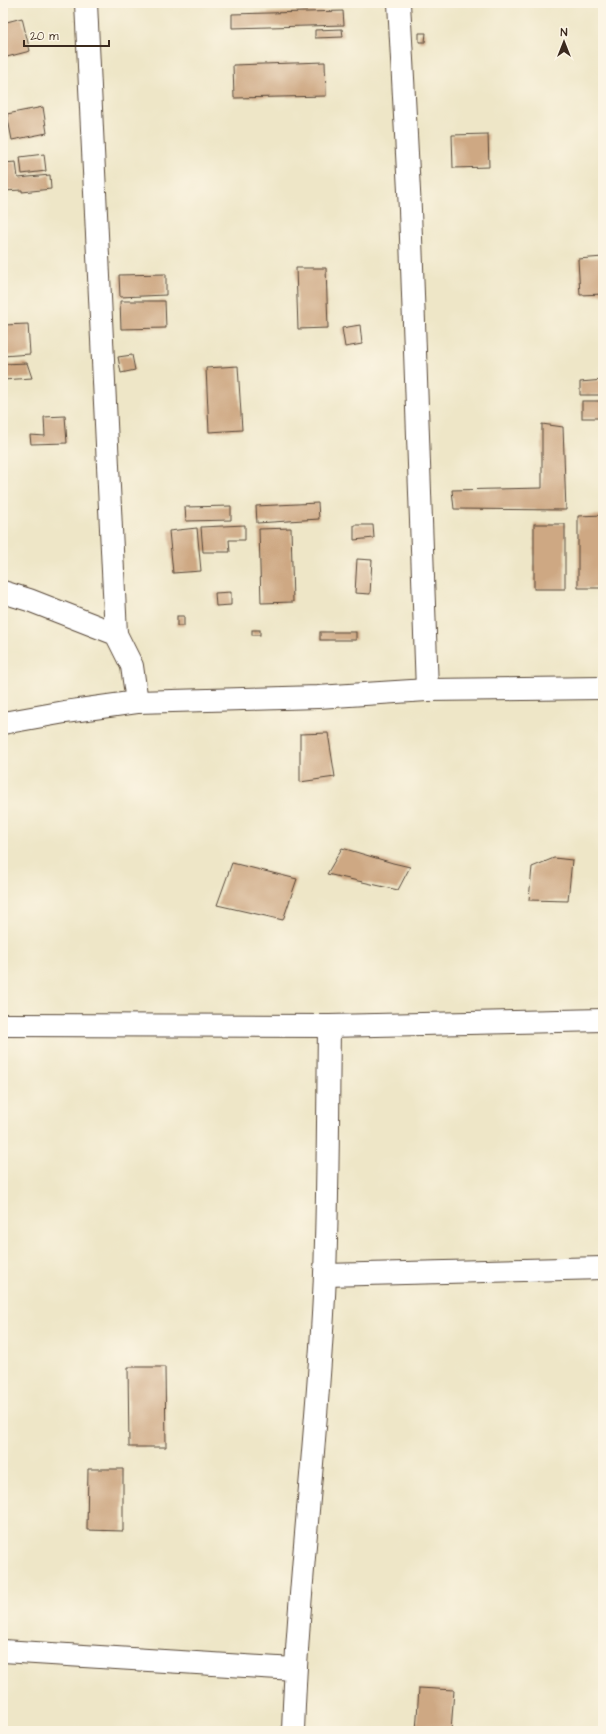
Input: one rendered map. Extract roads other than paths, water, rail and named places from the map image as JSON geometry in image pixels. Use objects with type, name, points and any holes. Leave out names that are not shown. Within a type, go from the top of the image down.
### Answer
[{"type":"street","points":[[86,3],[116,634],[132,666],[138,702]]},
{"type":"street","points":[[399,3],[410,210],[427,690]]},
{"type":"street","points":[[3,592],[28,600],[116,634]]},
{"type":"street","points":[[3,723],[64,712],[138,702],[318,696],[427,690],[603,688]]},
{"type":"street","points":[[3,1025],[329,1026],[603,1020]]},
{"type":"street","points":[[293,1731],[295,1668],[307,1536],[325,1275],[329,1026]]},
{"type":"street","points":[[325,1275],[603,1268]]},
{"type":"street","points":[[3,1651],[295,1668]]}]
